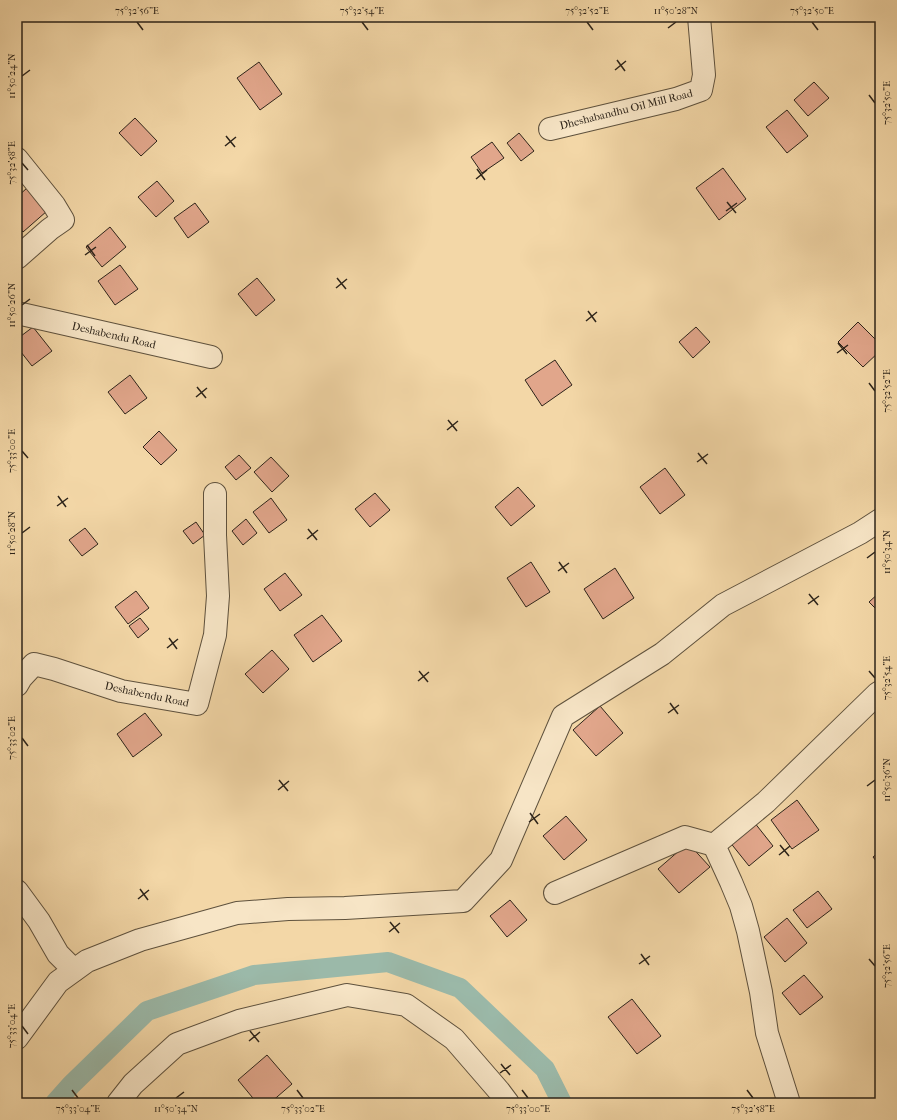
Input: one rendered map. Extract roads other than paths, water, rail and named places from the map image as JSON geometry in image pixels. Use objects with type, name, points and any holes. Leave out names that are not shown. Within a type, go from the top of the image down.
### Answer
[{"type":"street","name":"Dheshabandhu Oil Mill Road","points":[[550,129],[676,99],[700,90],[704,75],[699,17]]},
{"type":"street","points":[[17,158],[54,205],[63,220],[17,258]]},
{"type":"street","name":"Deshabendu Road","points":[[17,313],[211,357]]},
{"type":"street","name":"Deshabendu Road","points":[[17,685],[21,678],[34,664],[121,691],[197,704],[215,635],[218,596],[215,535],[215,494]]},
{"type":"street","points":[[17,1038],[58,982],[87,961],[140,940],[237,913],[288,909],[346,908],[463,901],[501,860],[563,716],[662,654],[723,604],[860,533],[880,520]]},
{"type":"street","points":[[714,845],[766,802],[880,692]]},
{"type":"street","points":[[555,893],[685,837],[714,845],[741,906],[761,992],[767,1033],[788,1103]]},
{"type":"street","points":[[17,891],[38,921],[58,954],[74,970]]},
{"type":"street","points":[[118,1103],[133,1084],[177,1044],[239,1022],[347,995],[406,1005],[454,1039],[508,1103]]},
{"type":"waterway","points":[[55,1103],[71,1085],[147,1011],[254,975],[388,962],[460,988],[545,1069],[562,1103]]}]
